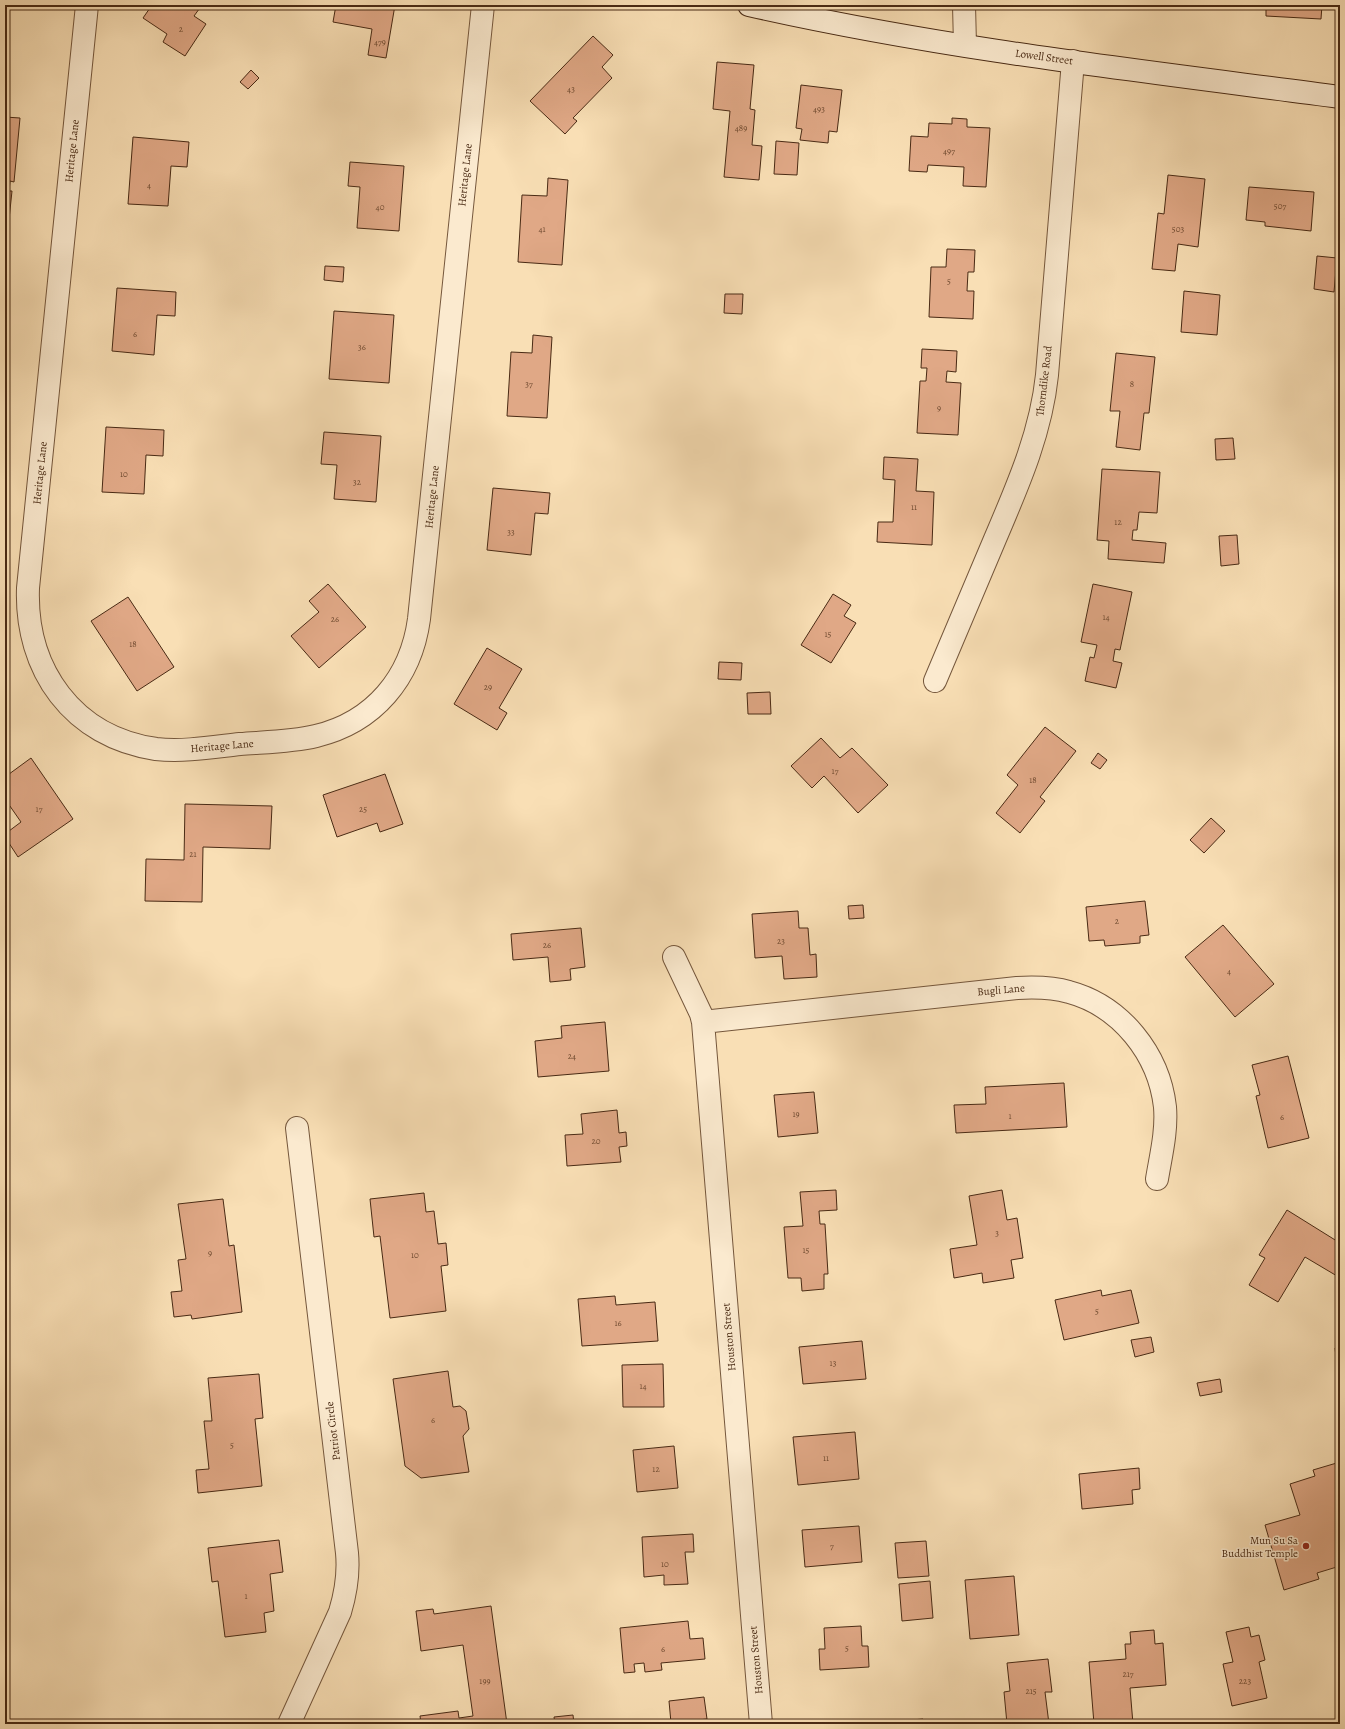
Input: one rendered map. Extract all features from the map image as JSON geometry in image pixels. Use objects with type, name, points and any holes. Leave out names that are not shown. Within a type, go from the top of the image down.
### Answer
[{"type":"street","name":"Heritage Lane","points":[[86,5],[29,580],[28,620],[36,652],[42,667],[60,694],[75,710],[96,727],[126,741],[141,746],[174,750],[300,738],[330,732],[344,726],[370,710],[391,689],[407,663],[417,634],[419,620],[483,5]]},
{"type":"street","name":"Lowell Street","points":[[749,5],[826,22],[966,45],[1072,61],[1340,97]]},
{"type":"street","points":[[964,5],[966,45]]},
{"type":"street","name":"Thorndike Road","points":[[935,681],[1023,471],[1041,414],[1047,375],[1072,61]]},
{"type":"street","name":"Houston Street","points":[[674,957],[701,1014],[703,1022],[761,1724]]},
{"type":"street","name":"Bugli Lane","points":[[703,1022],[1017,988],[1052,988],[1069,992],[1102,1006],[1116,1016],[1140,1042],[1150,1057],[1158,1078],[1165,1107],[1165,1124],[1157,1179]]},
{"type":"street","name":"Patriot Circle","points":[[289,1724],[340,1612],[346,1593],[348,1573],[346,1537],[297,1128]]},
{"type":"building","points":[[152,5],[202,5],[194,16],[206,24],[185,56],[163,42],[167,34],[143,18]]},
{"type":"building","points":[[336,5],[395,5],[386,58],[368,55],[372,29],[333,22]]},
{"type":"building","points":[[1266,5],[1322,5],[1321,19],[1266,16]]},
{"type":"building","points":[[593,36],[613,55],[602,67],[612,78],[573,118],[577,121],[565,134],[530,101]]},
{"type":"building","points":[[717,62],[754,65],[750,109],[755,110],[752,145],[762,146],[759,180],[724,177],[730,111],[713,109]]},
{"type":"building","points":[[251,70],[259,78],[248,89],[240,82]]},
{"type":"building","points":[[801,85],[842,90],[837,132],[829,131],[828,143],[800,140],[802,129],[796,128]]},
{"type":"building","points":[[5,117],[20,118],[14,182],[10,181],[9,191],[12,191],[8,229],[5,229]]},
{"type":"building","points":[[952,118],[967,119],[967,127],[990,128],[986,187],[963,186],[964,167],[928,165],[927,172],[909,171],[911,136],[928,137],[929,123],[952,124]]},
{"type":"building","points":[[133,137],[189,142],[187,167],[171,166],[168,206],[128,204]]},
{"type":"building","points":[[776,141],[799,143],[797,175],[774,174]]},
{"type":"building","points":[[350,162],[404,166],[399,231],[357,228],[360,187],[348,186]]},
{"type":"building","points":[[1168,175],[1205,179],[1198,247],[1178,244],[1175,271],[1152,269],[1158,213],[1164,214]]},
{"type":"building","points":[[548,178],[568,180],[562,265],[518,262],[522,195],[547,196]]},
{"type":"building","points":[[1249,187],[1314,192],[1311,231],[1265,226],[1265,222],[1246,220]]},
{"type":"building","points":[[947,249],[975,250],[974,272],[968,272],[967,291],[974,291],[973,319],[929,317],[931,267],[946,267]]},
{"type":"building","points":[[1317,256],[1337,258],[1334,292],[1314,289]]},
{"type":"building","points":[[325,266],[344,267],[343,282],[324,280]]},
{"type":"building","points":[[117,288],[176,292],[175,316],[157,315],[154,355],[112,351]]},
{"type":"building","points":[[1184,291],[1220,295],[1217,335],[1181,332]]},
{"type":"building","points":[[725,294],[743,294],[742,314],[724,313]]},
{"type":"building","points":[[334,311],[394,315],[389,383],[329,379]]},
{"type":"building","points":[[533,335],[552,337],[547,418],[507,416],[511,352],[532,353]]},
{"type":"building","points":[[922,349],[957,351],[956,372],[947,371],[946,382],[961,383],[958,435],[917,433],[920,381],[926,381],[927,368],[921,368]]},
{"type":"building","points":[[1116,353],[1155,357],[1149,413],[1144,413],[1140,450],[1116,447],[1120,411],[1110,411]]},
{"type":"building","points":[[106,427],[164,430],[163,456],[146,455],[144,494],[102,492]]},
{"type":"building","points":[[324,432],[381,436],[376,502],[334,499],[337,465],[321,464]]},
{"type":"building","points":[[1233,438],[1235,459],[1216,460],[1215,439]]},
{"type":"building","points":[[884,457],[918,459],[916,491],[934,492],[932,545],[877,542],[878,522],[893,522],[895,480],[883,479]]},
{"type":"building","points":[[1102,469],[1160,472],[1157,513],[1139,512],[1137,530],[1133,530],[1132,540],[1166,543],[1164,563],[1108,559],[1109,541],[1097,540]]},
{"type":"building","points":[[493,488],[550,493],[548,514],[535,513],[531,555],[487,550]]},
{"type":"building","points":[[1237,535],[1239,564],[1221,566],[1219,536]]},
{"type":"building","points":[[328,584],[366,627],[319,668],[291,636],[319,612],[309,601]]},
{"type":"building","points":[[1093,584],[1132,592],[1120,650],[1115,649],[1113,661],[1122,663],[1116,688],[1085,681],[1090,657],[1094,658],[1097,645],[1081,642]]},
{"type":"building","points":[[833,594],[851,605],[844,616],[856,623],[831,663],[801,645]]},
{"type":"building","points":[[128,597],[174,667],[137,691],[91,621]]},
{"type":"building","points":[[487,648],[522,669],[499,708],[507,713],[497,730],[454,704]]},
{"type":"building","points":[[719,662],[742,663],[741,680],[718,679]]},
{"type":"building","points":[[770,692],[771,714],[748,714],[747,693]]},
{"type":"building","points":[[1045,727],[1076,751],[1040,797],[1045,801],[1020,833],[996,813],[1018,785],[1007,775]]},
{"type":"building","points":[[821,738],[840,758],[852,748],[888,785],[858,813],[824,776],[812,788],[791,766]]},
{"type":"building","points":[[1098,753],[1107,760],[1100,769],[1091,763]]},
{"type":"building","points":[[31,758],[73,819],[18,857],[5,837],[5,834],[21,822],[5,799],[5,777]]},
{"type":"building","points":[[385,774],[403,824],[380,832],[377,823],[337,837],[323,795]]},
{"type":"building","points":[[185,804],[272,806],[270,849],[203,847],[202,902],[145,901],[146,859],[184,860]]},
{"type":"building","points":[[1211,818],[1225,831],[1204,853],[1190,840]]},
{"type":"building","points":[[1145,901],[1149,935],[1140,936],[1140,943],[1105,946],[1104,940],[1089,941],[1086,907]]},
{"type":"building","points":[[863,905],[864,918],[849,919],[848,906]]},
{"type":"building","points":[[798,911],[799,928],[808,928],[810,955],[816,954],[817,977],[784,979],[782,956],[755,958],[752,914]]},
{"type":"building","points":[[1223,925],[1274,984],[1235,1017],[1185,957]]},
{"type":"building","points":[[581,928],[585,967],[570,969],[571,980],[550,982],[548,957],[513,960],[511,934]]},
{"type":"building","points":[[605,1022],[609,1071],[538,1077],[535,1041],[562,1038],[561,1026]]},
{"type":"building","points":[[1288,1056],[1309,1138],[1268,1148],[1256,1096],[1260,1095],[1252,1065]]},
{"type":"building","points":[[1064,1083],[1067,1127],[956,1133],[954,1105],[986,1104],[985,1087]]},
{"type":"building","points":[[814,1092],[818,1133],[778,1137],[774,1095]]},
{"type":"building","points":[[617,1110],[619,1133],[626,1132],[627,1146],[619,1147],[621,1162],[567,1166],[565,1135],[583,1134],[581,1114]]},
{"type":"building","points":[[836,1190],[837,1210],[819,1211],[820,1224],[825,1224],[828,1274],[824,1274],[824,1289],[802,1291],[801,1278],[788,1278],[784,1227],[803,1226],[800,1192]]},
{"type":"building","points":[[1002,1190],[1007,1220],[1017,1218],[1023,1258],[1011,1260],[1014,1278],[983,1283],[982,1273],[954,1278],[950,1249],[977,1245],[969,1196]]},
{"type":"building","points":[[424,1193],[426,1212],[434,1211],[438,1244],[446,1243],[448,1265],[441,1266],[446,1311],[390,1318],[380,1236],[374,1237],[370,1199]]},
{"type":"building","points":[[223,1199],[229,1246],[234,1245],[242,1312],[192,1319],[191,1315],[174,1317],[171,1292],[182,1291],[178,1260],[186,1259],[178,1204]]},
{"type":"building","points":[[1287,1210],[1340,1243],[1340,1270],[1337,1276],[1305,1257],[1278,1302],[1249,1285],[1265,1258],[1259,1255]]},
{"type":"building","points":[[1101,1290],[1102,1296],[1131,1290],[1139,1323],[1064,1340],[1055,1300]]},
{"type":"building","points":[[615,1296],[616,1305],[655,1302],[658,1341],[582,1346],[578,1299]]},
{"type":"building","points":[[1151,1337],[1154,1352],[1135,1357],[1131,1340]]},
{"type":"building","points":[[862,1341],[866,1379],[803,1384],[799,1347]]},
{"type":"building","points":[[1335,1348],[1340,1348],[1340,1382],[1339,1382]]},
{"type":"building","points":[[663,1364],[664,1407],[623,1407],[622,1365]]},
{"type":"building","points":[[448,1371],[453,1407],[460,1406],[466,1411],[469,1429],[463,1436],[469,1472],[421,1478],[405,1466],[393,1379]]},
{"type":"building","points":[[259,1374],[263,1418],[255,1419],[262,1486],[198,1493],[196,1470],[209,1469],[204,1421],[212,1421],[208,1378]]},
{"type":"building","points":[[1220,1379],[1222,1392],[1200,1396],[1197,1383]]},
{"type":"building","points":[[855,1432],[859,1479],[798,1485],[793,1437]]},
{"type":"building","points":[[674,1446],[678,1488],[637,1492],[633,1450]]},
{"type":"building","name":"Mun Su Sa Buddhist Temple","points":[[1340,1462],[1340,1566],[1317,1573],[1319,1579],[1284,1590],[1265,1525],[1300,1515],[1290,1484],[1315,1476],[1313,1470]]},
{"type":"building","points":[[1139,1468],[1140,1489],[1132,1490],[1133,1504],[1082,1509],[1079,1474]]},
{"type":"building","points":[[859,1526],[862,1562],[805,1567],[802,1530]]},
{"type":"building","points":[[693,1534],[694,1552],[685,1552],[688,1584],[664,1585],[664,1575],[644,1577],[642,1537]]},
{"type":"building","points":[[279,1540],[283,1572],[270,1574],[274,1611],[264,1613],[266,1632],[225,1637],[218,1581],[212,1582],[208,1548]]},
{"type":"building","points":[[926,1541],[929,1576],[898,1578],[895,1543]]},
{"type":"building","points":[[1014,1576],[1019,1635],[970,1639],[965,1580]]},
{"type":"building","points":[[930,1581],[933,1618],[902,1621],[899,1584]]},
{"type":"building","points":[[491,1606],[507,1724],[421,1724],[420,1716],[458,1711],[459,1718],[473,1716],[463,1645],[421,1651],[416,1611],[433,1609],[434,1614]]},
{"type":"building","points":[[688,1621],[690,1639],[703,1638],[705,1659],[661,1663],[662,1670],[645,1672],[644,1663],[634,1664],[635,1672],[624,1673],[620,1628]]},
{"type":"building","points":[[861,1626],[862,1646],[868,1646],[869,1667],[820,1670],[819,1649],[825,1649],[824,1628]]},
{"type":"building","points":[[1249,1627],[1251,1637],[1259,1635],[1265,1660],[1259,1662],[1267,1698],[1232,1706],[1223,1664],[1233,1662],[1226,1632]]},
{"type":"building","points":[[1154,1630],[1155,1644],[1163,1643],[1166,1685],[1130,1688],[1133,1724],[1094,1724],[1089,1662],[1126,1659],[1125,1644],[1131,1644],[1130,1632]]},
{"type":"building","points":[[1048,1659],[1052,1692],[1045,1692],[1049,1724],[1007,1724],[1004,1692],[1010,1691],[1007,1663]]},
{"type":"building","points":[[704,1697],[707,1719],[671,1723],[669,1701]]},
{"type":"building","points":[[573,1715],[574,1724],[555,1724],[554,1717]]},
{"type":"building","points":[[923,1719],[923,1724],[901,1724],[900,1721]]},
{"type":"place","name":"Mun Su Sa Buddhist Temple","points":[[1306,1546]]}]
